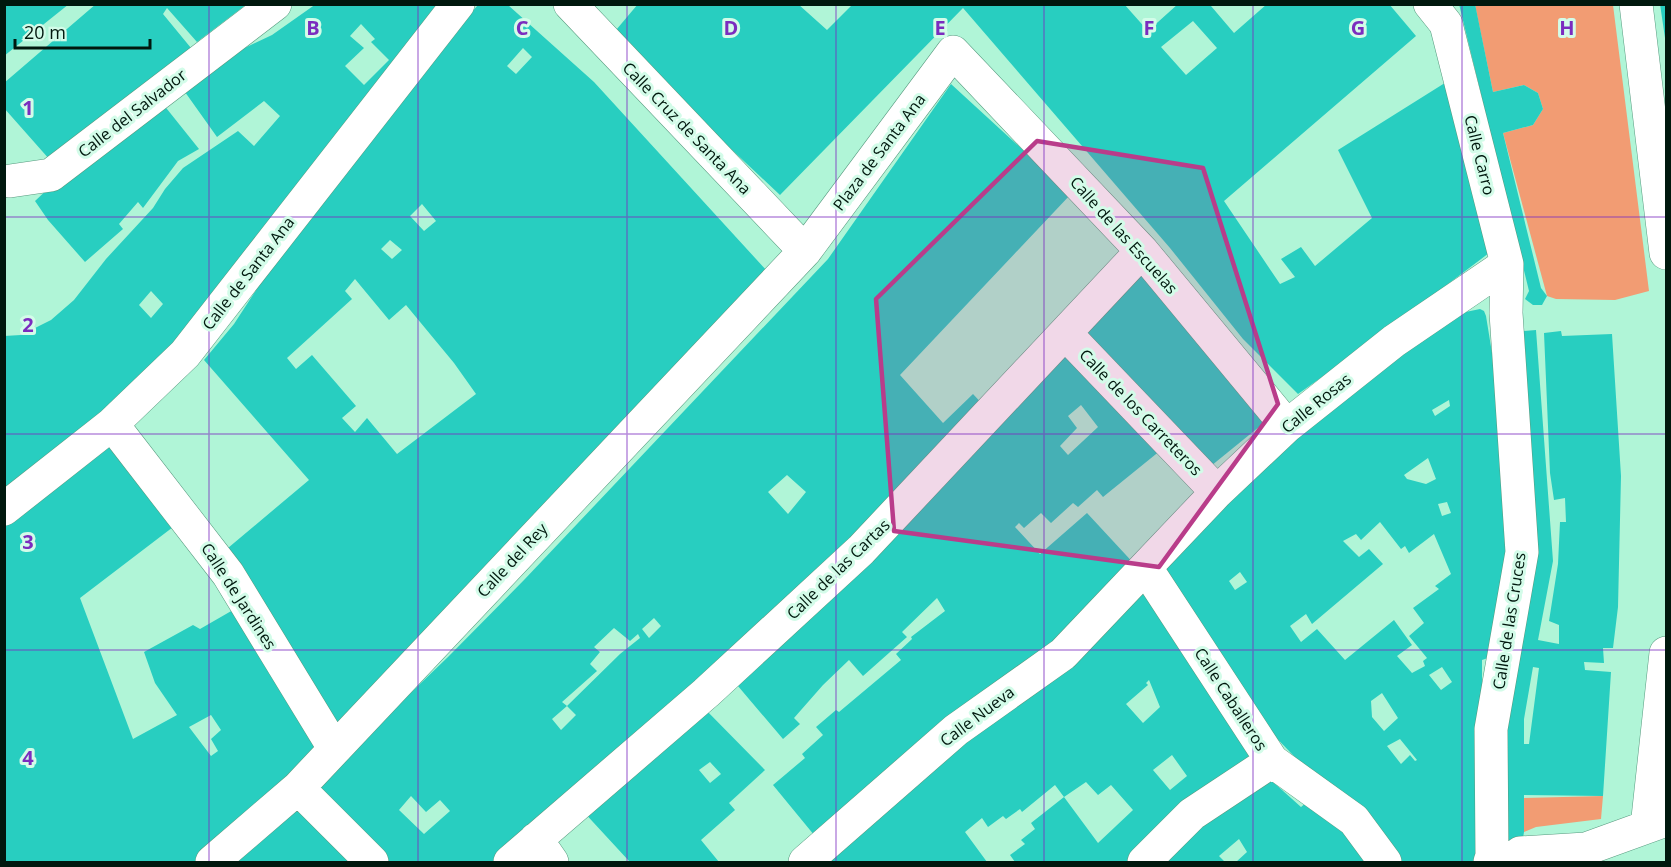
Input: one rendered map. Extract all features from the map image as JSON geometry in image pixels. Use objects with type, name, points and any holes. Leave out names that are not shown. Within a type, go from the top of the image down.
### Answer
[{"type":"street","name":"Calle del Salvador","points":[[6,178],[51,175],[274,4]]},
{"type":"street","name":"Calle de Santa Ana","points":[[4,509],[112,424],[185,354],[458,4]]},
{"type":"street","name":"Calle Cruz de Santa Ana","points":[[570,4],[805,251]]},
{"type":"street","name":"Calle Carro","points":[[1430,4],[1446,24],[1507,264],[1506,313]]},
{"type":"street","points":[[1636,4],[1666,253]]},
{"type":"street","name":"Plaza de Santa Ana","points":[[805,251],[953,52]]},
{"type":"street","name":"Calle de las Escuelas","points":[[953,52],[1142,251],[1287,426]]},
{"type":"street","name":"Calle del Rey","points":[[212,862],[298,788],[805,251]]},
{"type":"street","name":"Calle de las Cartas","points":[[510,862],[544,851],[706,693],[861,550],[1142,251]]},
{"type":"street","name":"Calle Rosas","points":[[1146,568],[1217,492],[1287,426],[1394,341],[1507,264]]},
{"type":"street","name":"Calle de las Cruces","points":[[1497,858],[1491,729],[1522,552],[1506,313]]},
{"type":"street","name":"Calle de los Carreteros","points":[[1065,333],[1217,492]]},
{"type":"street","name":"Calle de Jardines","points":[[112,424],[228,574],[334,748]]},
{"type":"street","name":"Calle Caballeros","points":[[1146,568],[1272,761],[1354,820],[1385,862]]},
{"type":"street","name":"Calle Nueva","points":[[805,862],[956,730],[1063,654],[1146,568]]},
{"type":"street","points":[[1497,858],[1589,856],[1657,823],[1666,653]]},
{"type":"street","points":[[1144,862],[1192,814],[1272,761]]},
{"type":"street","points":[[298,788],[372,862]]},
{"type":"highlighted area","points":[[1037,141],[1203,168],[1278,404],[1159,567],[894,531],[876,299]]},
{"type":"shaded area","points":[[1475,5],[1613,5],[1649,291],[1615,300],[1556,299],[1547,296],[1503,133],[1533,125],[1543,109],[1538,93],[1524,85],[1493,92]]},
{"type":"shaded area","points":[[1603,796],[1601,819],[1536,827],[1524,832],[1524,798]]},
{"type":"building","points":[[4,4],[69,4],[4,56]]},
{"type":"building","points":[[96,4],[247,4],[197,42],[167,8],[163,14],[191,48],[50,160],[4,108],[4,83]]},
{"type":"building","points":[[316,4],[440,4],[181,351],[4,490],[4,336],[21,335],[51,320],[74,300],[106,259],[153,208],[183,168],[238,131],[254,146],[280,116],[264,101],[217,137],[180,85],[232,54],[272,35]],"holes":[[[361,24],[375,39],[371,42],[389,60],[364,85],[345,66],[364,48],[350,36]],[[151,291],[163,304],[151,318],[139,305]]]},
{"type":"building","points":[[479,4],[507,4],[594,82],[767,271],[333,731],[228,548],[309,480],[204,360],[234,324],[285,246],[432,55]],"holes":[[[523,48],[532,57],[516,74],[507,66]],[[422,204],[436,221],[424,231],[410,216]],[[390,240],[402,250],[392,259],[381,249]],[[355,279],[389,320],[406,305],[454,363],[476,394],[397,454],[367,418],[355,432],[342,418],[356,406],[312,355],[296,369],[287,358],[352,299],[345,291]]]},
{"type":"building","points":[[638,4],[798,4],[827,30],[853,4],[1124,4],[1148,31],[1178,4],[1213,4],[1211,6],[1234,33],[1267,4],[1389,4],[1416,36],[1224,201],[1280,284],[1295,277],[1281,259],[1301,247],[1315,266],[1372,218],[1338,150],[1448,81],[1493,250],[1298,394],[1243,339],[1170,248],[963,8],[780,195],[611,36]],"holes":[[[1193,21],[1217,48],[1186,75],[1161,47]]]},
{"type":"building","points":[[1459,4],[1475,4],[1493,92],[1524,85],[1538,93],[1543,109],[1533,125],[1503,133],[1541,288],[1547,296],[1542,305],[1533,305],[1525,299],[1529,291]]},
{"type":"building","points":[[1660,4],[1666,4],[1666,38],[1665,38]]},
{"type":"building","points":[[951,84],[1071,194],[900,375],[943,423],[973,394],[987,409],[808,588],[496,862],[388,862],[315,785],[524,580],[828,259]],"holes":[[[787,475],[806,492],[788,514],[768,492]],[[654,618],[661,626],[649,638],[642,629]],[[614,628],[630,641],[638,634],[640,638],[620,654],[567,706],[562,702],[597,671],[590,664],[600,652],[594,647]],[[567,706],[576,715],[561,730],[552,719]],[[411,796],[426,812],[440,800],[450,811],[424,834],[399,810]]]},
{"type":"building","points":[[159,99],[199,149],[178,161],[143,208],[138,202],[119,224],[123,229],[85,262],[48,220],[35,201],[68,170]]},
{"type":"building","points":[[1142,273],[1270,418],[1206,470],[1079,329]]},
{"type":"building","points":[[1480,309],[1486,316],[1498,390],[1508,539],[1491,657],[1482,660],[1482,855],[1471,862],[1396,862],[1262,723],[1160,563],[1280,446],[1456,314]],"holes":[[[1449,400],[1450,406],[1435,416],[1432,410]],[[1428,458],[1436,479],[1426,484],[1407,479],[1404,475]],[[1447,502],[1451,513],[1442,516],[1438,504]],[[1380,522],[1401,549],[1405,546],[1409,553],[1434,534],[1451,574],[1435,586],[1439,589],[1413,608],[1424,623],[1409,636],[1427,658],[1423,661],[1425,666],[1412,673],[1397,656],[1412,645],[1394,620],[1345,660],[1317,629],[1301,642],[1290,626],[1306,614],[1312,624],[1383,564],[1369,549],[1359,557],[1343,541],[1356,534],[1361,540]],[[1240,572],[1247,582],[1235,590],[1229,581]],[[1442,667],[1452,682],[1441,690],[1429,675]],[[1382,693],[1398,718],[1384,731],[1372,717],[1371,701]],[[1400,739],[1417,760],[1415,761],[1410,755],[1401,764],[1387,746]]]},
{"type":"building","points":[[1536,330],[1553,561],[1538,640],[1559,644],[1559,625],[1549,621],[1558,564],[1560,522],[1566,522],[1565,498],[1554,500],[1550,473],[1544,333],[1561,331],[1562,336],[1612,334],[1621,476],[1618,607],[1613,648],[1603,648],[1604,663],[1584,662],[1585,670],[1611,672],[1603,796],[1524,795],[1524,832],[1519,862],[1503,862],[1507,834],[1508,718],[1537,561],[1523,331]],"holes":[[[1533,667],[1539,668],[1529,744],[1524,744],[1524,719]]]},
{"type":"building","points":[[1071,348],[1161,450],[1103,497],[1097,490],[1078,507],[1073,503],[1051,523],[1041,513],[1024,528],[1019,523],[1015,527],[1040,554],[1087,513],[1138,568],[819,841],[773,785],[805,758],[802,754],[823,735],[816,727],[836,710],[839,712],[901,660],[896,654],[912,639],[911,637],[945,611],[937,598],[902,632],[907,637],[863,676],[849,660],[794,718],[800,724],[783,739],[732,679]],"holes":[[[1081,405],[1098,427],[1068,455],[1060,446],[1077,428],[1068,416]]]},
{"type":"building","points":[[118,437],[177,524],[80,598],[133,739],[177,715],[155,683],[144,652],[193,625],[200,629],[233,610],[327,746],[194,862],[5,862],[5,526]],"holes":[[[211,715],[221,730],[211,739],[218,751],[211,756],[189,727]]]},
{"type":"building","points":[[1149,581],[1257,762],[1156,837],[1128,862],[1015,862],[1010,855],[1025,844],[1021,840],[1035,829],[1031,823],[1064,797],[1055,785],[1022,812],[1020,809],[1006,819],[1003,816],[988,827],[982,818],[965,832],[987,862],[814,862]],"holes":[[[1149,680],[1160,707],[1143,723],[1126,704],[1148,685],[1146,683]],[[1172,755],[1187,776],[1170,790],[1153,770]],[[1086,782],[1098,795],[1111,785],[1133,810],[1098,843],[1064,797]]]},
{"type":"building","points":[[702,706],[765,770],[729,803],[735,810],[701,840],[719,862],[627,862],[629,861],[581,809]],"holes":[[[710,762],[721,774],[710,783],[699,770]]]},
{"type":"building","points":[[1263,773],[1301,807],[1313,797],[1377,862],[1236,862],[1247,852],[1239,839],[1219,856],[1225,862],[1156,862]]},
{"type":"building","points":[[300,807],[351,862],[229,862]]}]
